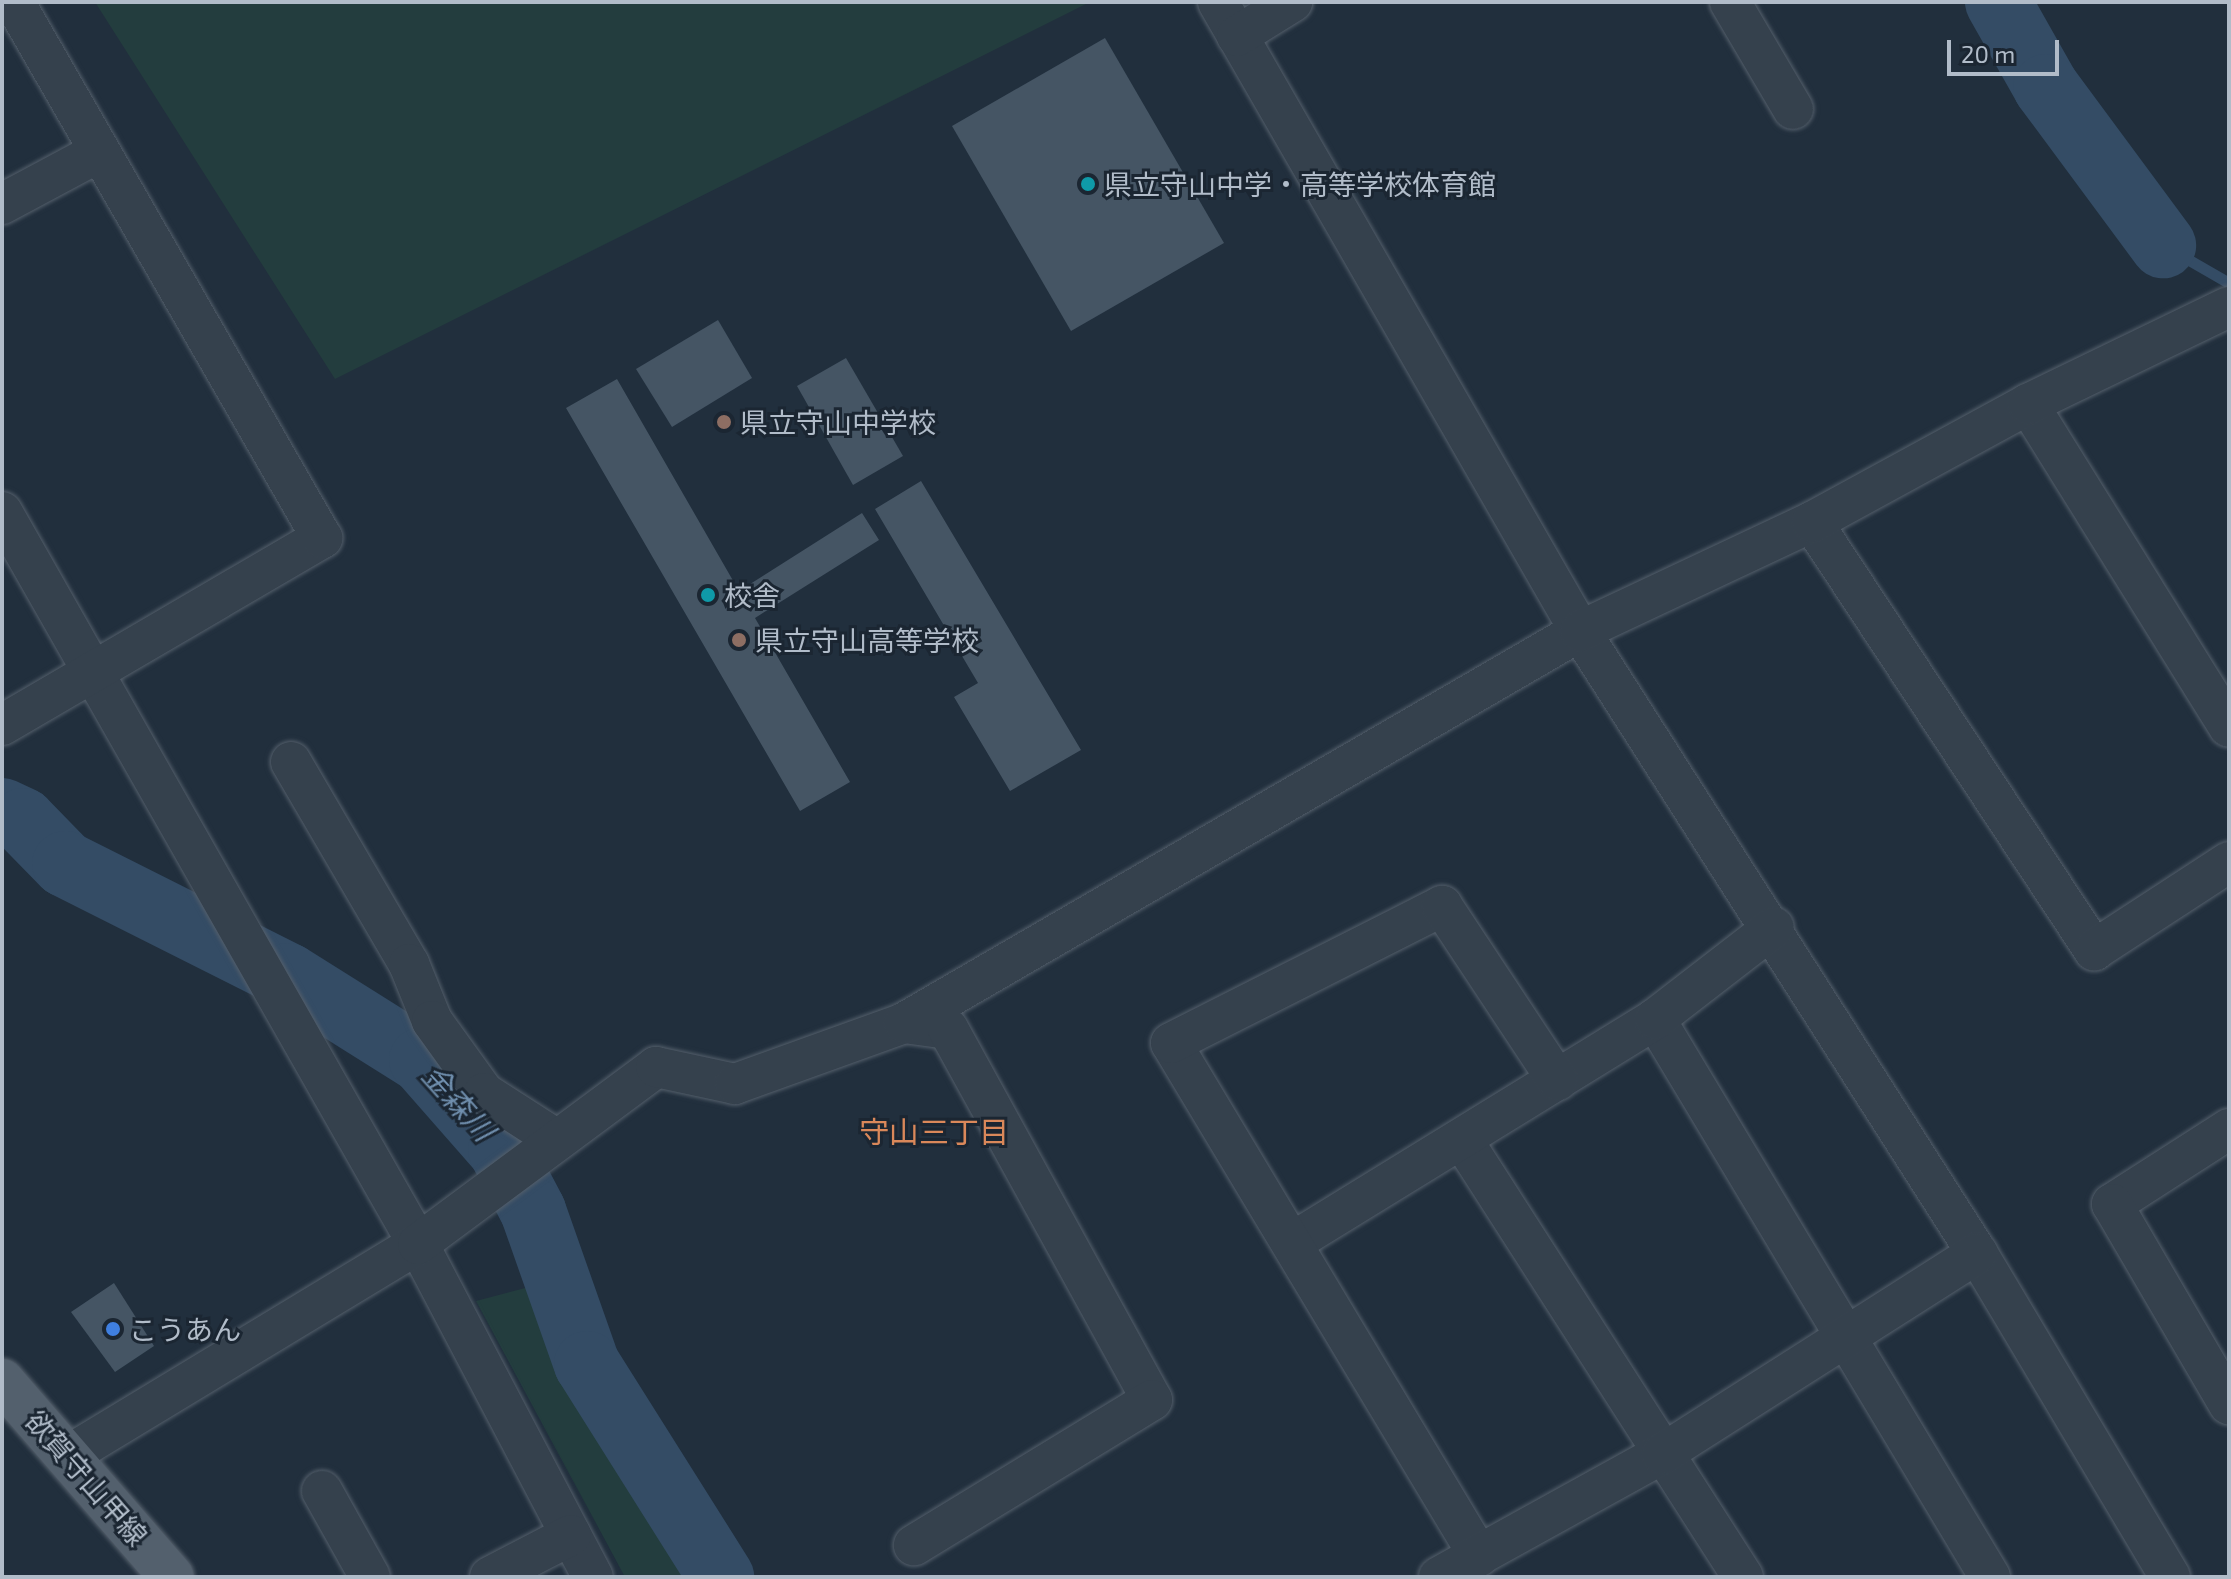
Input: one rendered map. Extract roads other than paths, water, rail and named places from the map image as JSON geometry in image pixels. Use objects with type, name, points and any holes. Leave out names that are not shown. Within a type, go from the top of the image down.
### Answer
[{"type":"main road","name":"欲賀守山甲線","points":[[2,1381],[172,1577]]},
{"type":"street","points":[[2,725],[322,538],[14,2]]},
{"type":"street","points":[[1292,2],[1227,19],[1580,631],[1774,927],[1977,1253],[2170,1577]]},
{"type":"street","points":[[1730,2],[1793,109]]},
{"type":"street","points":[[2,204],[99,152]]},
{"type":"street","points":[[69,1455],[418,1244],[656,1067],[735,1084],[904,1023],[1580,631],[1812,522],[2028,404],[2229,307]]},
{"type":"street","points":[[2028,404],[2229,727]]},
{"type":"street","points":[[2,512],[418,1244],[593,1577]]},
{"type":"street","points":[[1812,522],[2094,950],[2229,862]]},
{"type":"street","points":[[291,762],[409,964],[432,1021],[484,1093],[557,1140]]},
{"type":"street","points":[[1479,1556],[1171,1043],[1442,906],[1557,1080]]},
{"type":"street","points":[[1293,1242],[1463,1141],[1655,1019],[1774,927]]},
{"type":"street","points":[[1655,1019],[1841,1336],[1990,1577]]},
{"type":"street","points":[[904,1023],[948,1029],[1152,1400],[914,1545]]},
{"type":"street","points":[[2229,1129],[2112,1204],[2229,1404]]},
{"type":"street","points":[[1463,1141],[1743,1577]]},
{"type":"street","points":[[1439,1577],[1662,1454],[1841,1336],[1977,1253]]},
{"type":"street","points":[[322,1491],[370,1577]]},
{"type":"street","points":[[490,1577],[571,1535]]},
{"type":"waterway","points":[[1998,2],[2046,87],[2163,245]]},
{"type":"waterway","points":[[2163,245],[2229,283]]},
{"type":"waterway","name":"金森川","points":[[2,811],[23,821],[65,864],[288,976],[422,1060],[501,1150],[533,1211],[587,1364],[721,1577]]},
{"type":"place","name":"県立守山中学・高等学校体育館","points":[[1088,184]]},
{"type":"place","name":"県立守山中学校","points":[[724,422]]},
{"type":"place","name":"校舎","points":[[708,595]]},
{"type":"place","name":"県立守山高等学校","points":[[739,640]]},
{"type":"place","name":"こうあん","points":[[113,1329]]},
{"type":"district","name":"守山三丁目","points":[[934,1131]]}]
